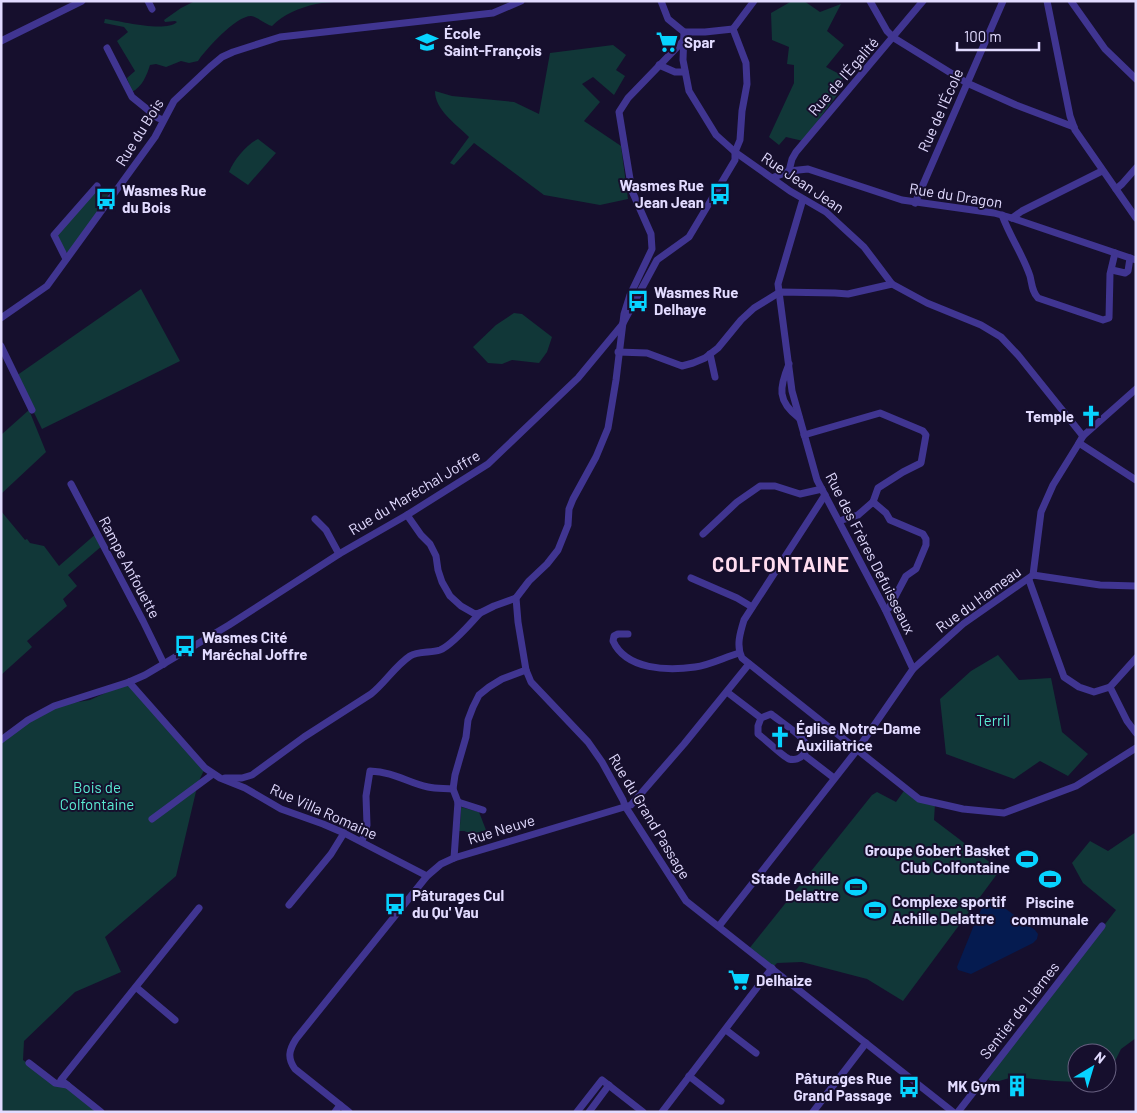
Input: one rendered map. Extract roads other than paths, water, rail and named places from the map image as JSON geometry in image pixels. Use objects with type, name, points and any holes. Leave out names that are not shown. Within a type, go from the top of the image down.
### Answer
[{"type":"street","points":[[1,41],[82,1]]},
{"type":"street","points":[[148,1],[152,8]]},
{"type":"street","name":"Rue du Bois","points":[[1,318],[47,286],[152,142],[170,106],[178,96],[222,57],[263,42],[296,35],[493,13],[521,1]]},
{"type":"street","points":[[661,1],[668,19],[684,36]]},
{"type":"street","points":[[407,515],[430,544],[436,556],[438,570],[450,596],[460,606],[475,614],[516,598],[558,550],[564,537],[571,504],[596,457],[608,428],[613,404],[624,314],[630,296],[652,249],[651,234],[632,191],[619,112],[628,98],[684,36],[733,29],[754,1]]},
{"type":"street","points":[[870,1],[887,31],[894,38],[967,83],[1016,105],[1074,127]]},
{"type":"street","name":"Rue de l'Égalité","points":[[789,172],[796,152],[894,38],[923,1]]},
{"type":"street","name":"Rue de l'École","points":[[916,203],[1003,1]]},
{"type":"street","points":[[1047,1],[1068,108],[1074,127],[1079,138],[1136,218]]},
{"type":"street","points":[[1071,1],[1105,49],[1136,79]]},
{"type":"street","name":"Rue du Maréchal Joffre","points":[[1,740],[28,720],[54,706],[130,682],[164,664],[229,626],[339,554],[407,515],[488,464],[578,378],[622,325],[657,260],[689,237],[735,160],[734,152],[740,140],[742,111],[747,84],[746,63],[733,29]]},
{"type":"street","name":"Rue Jean Jean","points":[[684,36],[683,60],[690,91],[716,135],[734,152],[803,199],[826,212],[864,247],[892,284]]},
{"type":"street","points":[[108,48],[132,97],[163,120]]},
{"type":"street","points":[[659,65],[675,72],[685,72]]},
{"type":"street","points":[[1116,189],[1136,168]]},
{"type":"street","name":"Rue du Dragon","points":[[772,178],[789,172],[808,169],[818,171],[877,192],[916,203],[1012,218],[1133,259]]},
{"type":"street","points":[[1012,218],[1022,211],[1102,171]]},
{"type":"street","points":[[66,259],[54,235],[97,186]]},
{"type":"street","name":"Rue des Frères Defuisseaux","points":[[803,199],[778,284],[792,390],[817,480],[885,609],[914,669]]},
{"type":"street","points":[[1002,216],[1025,261],[1034,294],[1038,298],[1103,320],[1109,318],[1115,253]]},
{"type":"street","points":[[1112,270],[1128,271],[1133,259]]},
{"type":"street","points":[[618,352],[647,353],[682,366],[693,363],[718,348],[741,320],[754,308],[780,292],[848,294],[892,284],[927,303],[981,325],[1001,337],[1018,355],[1081,439],[1136,480]]},
{"type":"street","points":[[1,346],[32,410]]},
{"type":"street","points":[[710,354],[715,377]]},
{"type":"street","name":"Rue des Frères Defuisseaux","points":[[789,364],[781,387],[783,401],[789,411],[800,419]]},
{"type":"street","points":[[1136,390],[1081,439],[1053,485],[1040,512],[1031,577],[1064,677],[1079,687],[1094,692],[1110,688],[1136,658]]},
{"type":"street","points":[[804,435],[880,413],[926,435],[921,463],[878,488],[873,502],[858,515],[839,522]]},
{"type":"street","name":"Rampe Anfouette","points":[[71,484],[164,664]]},
{"type":"street","points":[[703,534],[737,502],[760,486],[775,486],[800,494],[823,492]]},
{"type":"street","points":[[823,492],[744,620],[739,637],[739,652],[742,658],[749,664],[919,799],[963,809],[1004,812],[1076,786],[1136,748]]},
{"type":"street","points":[[873,502],[886,513],[890,520],[923,534],[926,539],[926,544],[916,569],[906,576],[889,608],[885,609]]},
{"type":"street","points":[[315,519],[326,530],[339,554]]},
{"type":"street","name":"Rue du Hameau","points":[[719,926],[857,750],[914,669],[963,624],[1031,577],[1100,585],[1136,586]]},
{"type":"street","points":[[691,578],[737,598],[752,607]]},
{"type":"street","points":[[454,858],[458,802],[453,788],[466,737],[468,720],[478,695],[502,679],[526,670],[516,598]]},
{"type":"street","points":[[152,819],[217,776],[242,778],[262,769],[304,737],[379,688],[402,662],[412,654],[442,650],[466,629],[480,613]]},
{"type":"street","points":[[628,634],[614,636],[613,641],[616,647],[628,659],[656,668],[696,667],[739,652]]},
{"type":"street","name":"Rue Neuve","points":[[340,1105],[295,1069],[289,1057],[290,1052],[296,1039],[427,876],[441,864],[454,858],[631,805],[749,664]]},
{"type":"street","name":"Rue du Grand Passage","points":[[526,670],[531,682],[588,742],[602,762],[625,806],[686,901],[953,1112]]},
{"type":"street","name":"Rue Villa Romaine","points":[[130,682],[205,768],[217,776],[244,788],[281,810],[344,833],[427,876]]},
{"type":"street","points":[[1110,688],[1127,721],[1136,733]]},
{"type":"street","points":[[727,692],[761,718]]},
{"type":"street","points":[[771,714],[804,740],[806,748],[804,755],[798,759],[788,759],[758,734],[761,718],[771,714]]},
{"type":"street","points":[[804,755],[834,778]]},
{"type":"street","points":[[362,842],[367,825],[366,796],[370,771],[395,775],[428,787],[453,788]]},
{"type":"street","points":[[458,802],[483,810]]},
{"type":"street","points":[[289,905],[331,854],[344,833]]},
{"type":"street","points":[[101,1112],[61,1080],[137,988],[199,908]]},
{"type":"street","name":"Sentier de Liernes","points":[[958,1112],[1102,926]]},
{"type":"street","points":[[662,1112],[772,968]]},
{"type":"street","points":[[137,988],[175,1020]]},
{"type":"street","points":[[726,1030],[756,1053]]},
{"type":"street","points":[[813,1112],[866,1043]]},
{"type":"street","points":[[30,1063],[55,1083],[68,1085]]},
{"type":"street","points":[[689,1076],[721,1101]]},
{"type":"street","points":[[577,1112],[602,1080],[643,1112]]},
{"type":"street","points":[[589,1112],[609,1085]]},
{"type":"street","points":[[335,1112],[340,1105],[349,1112]]},
{"type":"water","points":[[988,896],[1035,930],[1038,934],[1037,939],[1033,943],[971,974],[958,970],[957,967],[976,920]]},
{"type":"place","name":"École Saint-François","points":[[427,42]]},
{"type":"place","name":"Spar","points":[[667,42]]},
{"type":"place","name":"Wasmes Rue Jean Jean","points":[[720,194]]},
{"type":"place","name":"Wasmes Rue du Bois","points":[[106,199]]},
{"type":"place","name":"Wasmes Rue Delhaye","points":[[638,301]]},
{"type":"place","name":"Temple","points":[[1091,416]]},
{"type":"place","name":"Wasmes Cité Maréchal Joffre","points":[[185,646]]},
{"type":"place","name":"Église Notre-Dame Auxiliatrice","points":[[780,737]]},
{"type":"place","name":"Groupe Gobert Basket Club Colfontaine","points":[[1027,859]]},
{"type":"place","name":"Piscine communale","points":[[1050,879]]},
{"type":"place","name":"Stade Achille Delattre","points":[[856,887]]},
{"type":"place","name":"Pâturages Cul du Qu' Vau","points":[[395,904]]},
{"type":"place","name":"Complexe sportif Achille Delattre","points":[[875,910]]},
{"type":"place","name":"Delhaize","points":[[739,980]]},
{"type":"place","name":"MK Gym","points":[[1017,1086]]},
{"type":"place","name":"Pâturages Rue Grand Passage","points":[[909,1087]]},
{"type":"district","name":"COLFONTAINE","points":[[781,564]]},
{"type":"park label","name":"Terril","points":[[993,720]]},
{"type":"park label","name":"Bois de Colfontaine","points":[[97,796]]}]
